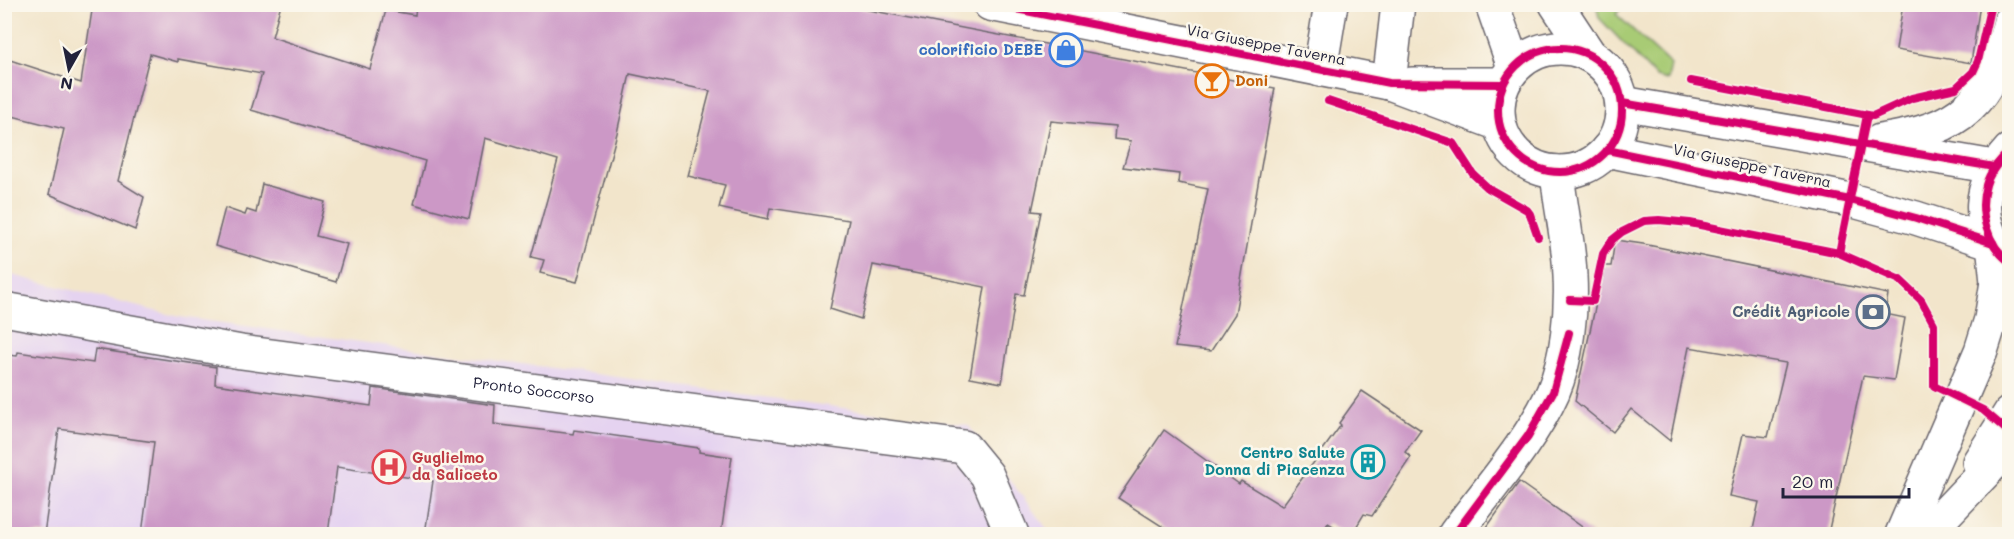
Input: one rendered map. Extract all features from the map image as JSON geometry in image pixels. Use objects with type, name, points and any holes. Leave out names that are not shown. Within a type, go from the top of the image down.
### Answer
[{"type":"street","name":"Via Giuseppe Taverna","points":[[990,4],[1389,83],[1499,124]]},
{"type":"street","points":[[1320,70],[1331,4]]},
{"type":"street","points":[[1389,83],[1398,4]]},
{"type":"street","points":[[1492,4],[1508,76]]},
{"type":"street","points":[[1556,4],[1589,54],[1605,67],[1617,83],[1622,103],[1621,120],[1616,136],[1607,150],[1593,162],[1575,170],[1557,172],[1537,168],[1520,158],[1507,143],[1499,124],[1497,105],[1508,76],[1531,54],[1550,48],[1570,48],[1589,54]]},
{"type":"street","points":[[1861,144],[1912,137],[1964,113],[1980,96],[1990,79],[2002,53],[2010,22]]},
{"type":"street","name":"Via Giuseppe Taverna","points":[[1389,83],[1508,76]]},
{"type":"street","points":[[1622,103],[1861,144],[2002,158],[1986,185],[1983,205],[1985,225],[2001,253],[1991,319],[1985,340],[1902,534]]},
{"type":"street","name":"Via Giuseppe Taverna","points":[[1607,150],[1850,200],[1916,218],[2001,253]]},
{"type":"street","points":[[1455,534],[1528,436],[1553,392],[1569,333],[1570,274],[1557,172]]},
{"type":"street","name":"Pronto Soccorso","points":[[4,309],[241,352],[964,447],[987,475],[1012,534]]},
{"type":"street","points":[[1954,504],[2010,413]]},
{"type":"street","points":[[1926,534],[2010,446]]},
{"type":"shaded area","name":"Guglielmo da Saliceto","points":[[4,273],[179,317],[968,425],[1051,534],[5,534]]},
{"type":"green space","points":[[1599,5],[1624,5],[1616,14],[1671,65],[1668,80],[1656,77],[1599,18],[1597,8]]},
{"type":"building","points":[[93,4],[176,4],[213,10],[214,4],[281,4],[272,37],[370,69],[386,10],[415,15],[416,4],[837,4],[1275,88],[1235,314],[1211,351],[1175,347],[1208,189],[1178,183],[1179,174],[1123,167],[1131,141],[1114,139],[1115,127],[1051,121],[1032,211],[1041,212],[1024,295],[1016,294],[1002,383],[970,377],[985,287],[873,265],[861,319],[830,309],[849,220],[770,208],[768,219],[719,208],[725,185],[688,176],[710,91],[630,74],[617,133],[577,282],[540,273],[544,260],[531,257],[558,160],[485,138],[469,219],[414,204],[425,161],[251,110],[262,74],[178,59],[178,62],[150,54],[118,181],[144,197],[135,230],[49,194],[64,129],[4,114],[4,58],[81,83]]},
{"type":"building","points":[[1903,4],[1980,4],[1971,63],[1896,50]]},
{"type":"building","points":[[262,184],[325,202],[316,236],[347,244],[336,282],[215,246],[225,208],[245,215],[247,210],[256,213]]},
{"type":"building","points":[[1615,240],[1888,294],[1885,314],[1905,318],[1894,380],[1863,376],[1828,534],[1752,534],[1759,502],[1729,496],[1743,434],[1768,437],[1786,363],[1689,347],[1670,441],[1631,409],[1613,432],[1575,401],[1604,266],[1611,266]]},
{"type":"building","points":[[95,349],[216,367],[215,384],[371,406],[373,388],[495,405],[494,424],[573,434],[574,430],[699,448],[699,452],[732,457],[721,534],[425,534],[433,481],[337,467],[328,534],[142,534],[154,442],[59,429],[44,534],[4,534],[4,370],[8,355],[17,356],[18,352],[93,363]]},
{"type":"building","points":[[1362,391],[1421,430],[1405,452],[1411,457],[1372,516],[1364,514],[1352,534],[1347,534],[1328,523],[1323,531],[1329,534],[1174,534],[1118,498],[1164,430],[1239,484],[1241,481],[1282,506],[1341,425],[1339,423]]},
{"type":"building","points":[[1519,482],[1592,534],[1482,534]]},
{"type":"cycle path","points":[[990,4],[1389,83],[1502,84]]},
{"type":"cycle path","points":[[1691,81],[1873,116],[1912,98],[1956,88],[1973,72],[1978,61],[1991,4]]},
{"type":"cycle path","points":[[1560,48],[1584,53],[1604,66],[1617,86],[1622,110],[1617,134],[1604,154],[1584,167],[1560,172],[1536,167],[1516,154],[1503,134],[1498,110],[1503,86],[1516,66],[1536,53],[1560,48]]},
{"type":"cycle path","points":[[1328,101],[1453,143],[1473,174],[1488,188],[1527,210],[1538,237]]},
{"type":"cycle path","points":[[1622,103],[1994,167]]},
{"type":"cycle path","points":[[1839,253],[1867,115]]},
{"type":"cycle path","points":[[1607,150],[1850,200],[1993,243]]},
{"type":"cycle path","points":[[2010,150],[1990,175],[1983,206],[1990,237],[1995,247],[2010,262]]},
{"type":"cycle path","points":[[1570,300],[1593,301],[1603,254],[1612,240],[1644,221],[1690,223],[1839,253],[1900,280],[1921,300],[1934,324],[1934,386],[1983,410],[2010,433]]},
{"type":"cycle path","points":[[1455,534],[1528,436],[1553,392],[1569,333]]},
{"type":"place","name":"colorificio DEBE","points":[[1066,50]]},
{"type":"place","name":"Doni","points":[[1212,81]]},
{"type":"place","name":"Crédit Agricole","points":[[1873,312]]},
{"type":"place","name":"Centro Salute Donna di Piacenza","points":[[1368,462]]},
{"type":"place","name":"Guglielmo da Saliceto","points":[[389,467]]}]
